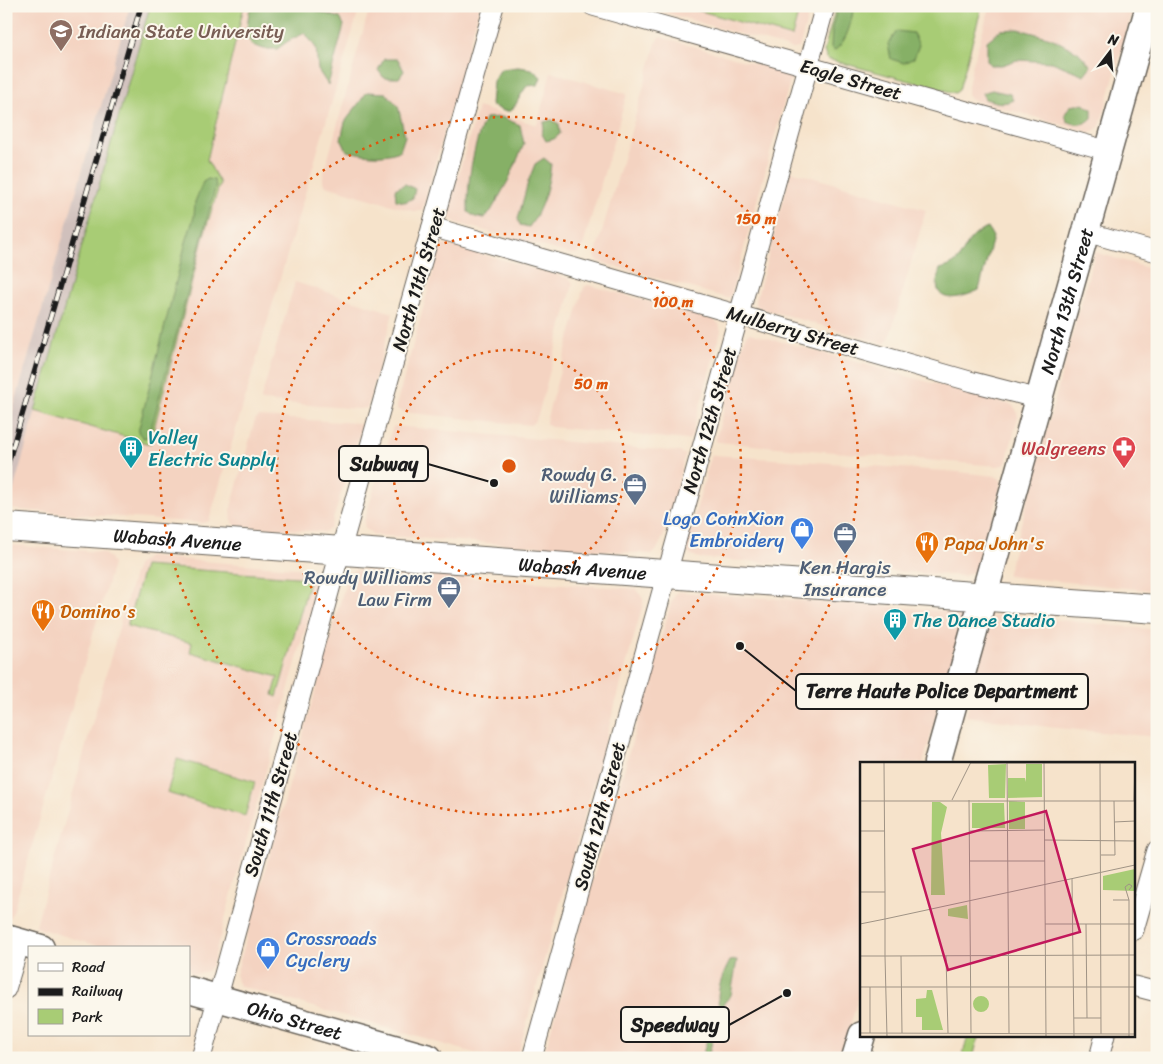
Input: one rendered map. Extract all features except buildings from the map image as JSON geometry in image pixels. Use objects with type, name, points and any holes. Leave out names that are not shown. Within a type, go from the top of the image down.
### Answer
[{"type":"main road","name":"North 13th Street","points":[[937,762],[1149,6]]},
{"type":"main road","name":"Wabash Avenue","points":[[6,527],[1157,609]]},
{"type":"main road","name":"Ohio Street","points":[[190,990],[429,1058]]},
{"type":"main road","points":[[855,1058],[862,1036]]},
{"type":"street","name":"North 11th Street","points":[[341,551],[494,6]]},
{"type":"street","name":"Eagle Street","points":[[593,6],[1109,151]]},
{"type":"street","name":"North 12th Street","points":[[666,574],[825,6]]},
{"type":"street","name":"Mulberry Street","points":[[432,227],[973,382],[1040,399]]},
{"type":"street","points":[[1086,232],[1157,252]]},
{"type":"street","name":"South 11th Street","points":[[201,1058],[216,998],[341,551]]},
{"type":"street","name":"South 12th Street","points":[[532,1058],[666,574]]},
{"type":"street","points":[[1136,923],[1157,850]]},
{"type":"street","points":[[6,989],[22,942]]},
{"type":"street","points":[[1136,987],[1157,992]]},
{"type":"street","points":[[1099,1058],[1105,1036]]},
{"type":"shaded area","points":[[6,6],[130,6],[6,434]]},
{"type":"shaded area","points":[[130,6],[150,6],[8,509],[6,509],[6,434]]},
{"type":"shaded area","points":[[244,6],[360,6],[209,521],[204,523],[8,509],[35,411],[150,443],[204,235],[220,184],[207,161]]},
{"type":"shaded area","points":[[370,6],[480,6],[422,210],[416,212],[326,186],[323,182]]},
{"type":"shaded area","points":[[642,6],[811,6],[799,48],[793,49]]},
{"type":"shaded area","points":[[990,6],[1134,6],[1100,126],[1089,132],[970,99],[967,91],[972,67]]},
{"type":"shaded area","points":[[661,37],[786,73],[791,77],[731,295],[727,298],[597,261],[595,256],[656,44],[658,38]]},
{"type":"shaded area","points":[[551,72],[627,94],[582,249],[577,254],[571,254],[457,223],[449,217],[448,211],[478,107],[537,125]]},
{"type":"shaded area","points":[[791,171],[926,210],[889,339],[886,342],[883,343],[760,308],[755,304]]},
{"type":"shaded area","points":[[445,245],[567,278],[573,284],[538,415],[530,425],[402,412],[397,409],[396,406],[438,255],[441,247]]},
{"type":"shaded area","points":[[1095,252],[1157,271],[1157,591],[1007,576]]},
{"type":"shaded area","points":[[295,282],[393,313],[367,408],[359,409],[262,401]]},
{"type":"shaded area","points":[[589,285],[714,320],[719,324],[721,331],[691,437],[688,440],[551,427],[546,424],[583,290],[585,286]]},
{"type":"shaded area","points":[[750,333],[1012,405],[1016,409],[1018,417],[1006,463],[997,466],[716,441],[743,344],[747,334]]},
{"type":"shaded area","points":[[259,417],[358,423],[362,426],[330,529],[324,532],[237,526],[232,522],[231,508],[255,420]]},
{"type":"shaded area","points":[[394,426],[680,452],[685,455],[663,537],[656,551],[651,554],[374,535],[365,528],[364,522]]},
{"type":"shaded area","points":[[714,455],[958,472],[995,476],[1002,482],[979,564],[974,571],[964,576],[699,558],[689,554],[686,546],[711,457]]},
{"type":"shaded area","points":[[6,545],[101,552],[110,558],[113,564],[13,912],[8,919],[6,918]]},
{"type":"shaded area","points":[[148,557],[308,569],[315,574],[318,583],[212,965],[207,971],[195,974],[190,972],[190,946],[98,946],[38,928],[36,925],[138,564]]},
{"type":"shaded area","points":[[356,570],[637,589],[643,599],[517,1058],[492,1058],[240,986],[237,982],[236,975],[347,578],[349,573]]},
{"type":"shaded area","points":[[676,593],[952,611],[962,616],[961,627],[923,762],[860,762],[860,991],[841,1058],[543,1058],[671,603]]},
{"type":"shaded area","points":[[1001,614],[1157,630],[1157,737],[1057,728],[966,716],[992,617]]},
{"type":"green space","points":[[150,6],[244,6],[207,160],[220,183],[204,235],[150,444],[35,411]]},
{"type":"green space","points":[[252,6],[302,6],[340,18],[344,25],[328,85],[318,70],[316,48],[305,33],[277,49],[264,49],[252,45],[246,35],[249,12]]},
{"type":"green space","points":[[683,6],[800,6],[792,37]]},
{"type":"green space","points":[[836,6],[982,6],[959,90],[955,93],[827,59],[824,51]]},
{"type":"green space","points":[[838,6],[854,6],[846,37],[834,51],[831,47],[832,28]]},
{"type":"green space","points":[[1019,29],[1051,38],[1078,52],[1091,66],[1084,75],[1052,62],[1017,60],[1002,65],[990,65],[987,60],[987,41],[1001,30]]},
{"type":"green space","points":[[897,31],[913,33],[919,45],[914,58],[904,63],[891,59],[888,44]]},
{"type":"green space","points":[[384,59],[398,59],[404,71],[399,78],[384,78],[378,70]]},
{"type":"green space","points":[[518,67],[532,69],[541,77],[538,85],[527,86],[511,111],[503,111],[491,105],[493,81],[501,69]]},
{"type":"green space","points":[[992,90],[1010,94],[1013,100],[1003,103],[985,99],[982,93]]},
{"type":"green space","points":[[367,92],[386,93],[398,106],[405,136],[400,151],[368,155],[347,151],[341,139],[345,122]]},
{"type":"green space","points":[[1083,104],[1092,109],[1092,118],[1081,124],[1067,121],[1065,114],[1070,106]]},
{"type":"green space","points":[[501,117],[520,125],[524,144],[508,181],[491,211],[484,218],[475,217],[468,212],[470,176],[474,152],[485,118]]},
{"type":"green space","points":[[552,120],[559,124],[560,134],[554,139],[546,141],[542,134],[544,122]]},
{"type":"green space","points":[[544,158],[551,164],[544,197],[538,213],[529,227],[520,225],[518,219],[528,182],[535,164]]},
{"type":"green space","points":[[208,179],[214,180],[216,185],[149,437],[143,438],[138,432],[194,217],[195,202],[203,182]]},
{"type":"green space","points":[[405,184],[415,189],[413,198],[405,202],[396,200],[395,189]]},
{"type":"green space","points":[[988,228],[993,237],[979,290],[953,298],[941,294],[937,281],[940,269],[956,262],[969,241]]},
{"type":"green space","points":[[144,566],[310,578],[277,697],[273,695],[278,677],[190,652],[192,643],[127,626]]},
{"type":"green space","points":[[177,759],[255,782],[245,816],[167,793]]},
{"type":"green space","points":[[737,960],[731,995],[720,1008],[718,997],[722,978],[730,961]]},
{"type":"green space","points":[[711,1030],[714,1033],[708,1058],[702,1058],[709,1032]]},
{"type":"green space","points":[[968,1036],[979,1036],[973,1058],[962,1058]]},
{"type":"railway","points":[[6,470],[141,6]]},
{"type":"place","name":"Indiana State University","points":[[61,52]]},
{"type":"place","name":"Valley Electric Supply","points":[[131,469]]},
{"type":"place","name":"Walgreens","points":[[1124,469]]},
{"type":"place","name":"Subway","points":[[494,483]]},
{"type":"place","name":"Rowdy G. Williams","points":[[635,506]]},
{"type":"place","name":"Logo ConnXion Embroidery","points":[[802,550]]},
{"type":"place","name":"Ken Hargis Insurance","points":[[845,555]]},
{"type":"place","name":"Papa John's","points":[[927,564]]},
{"type":"place","name":"Rowdy Williams Law Firm","points":[[449,609]]},
{"type":"place","name":"Domino's","points":[[43,632]]},
{"type":"place","name":"The Dance Studio","points":[[895,641]]},
{"type":"place","name":"Terre Haute Police Department","points":[[740,646]]},
{"type":"place","name":"Crossroads Cyclery","points":[[268,970]]},
{"type":"place","name":"Speedway","points":[[787,993]]}]
